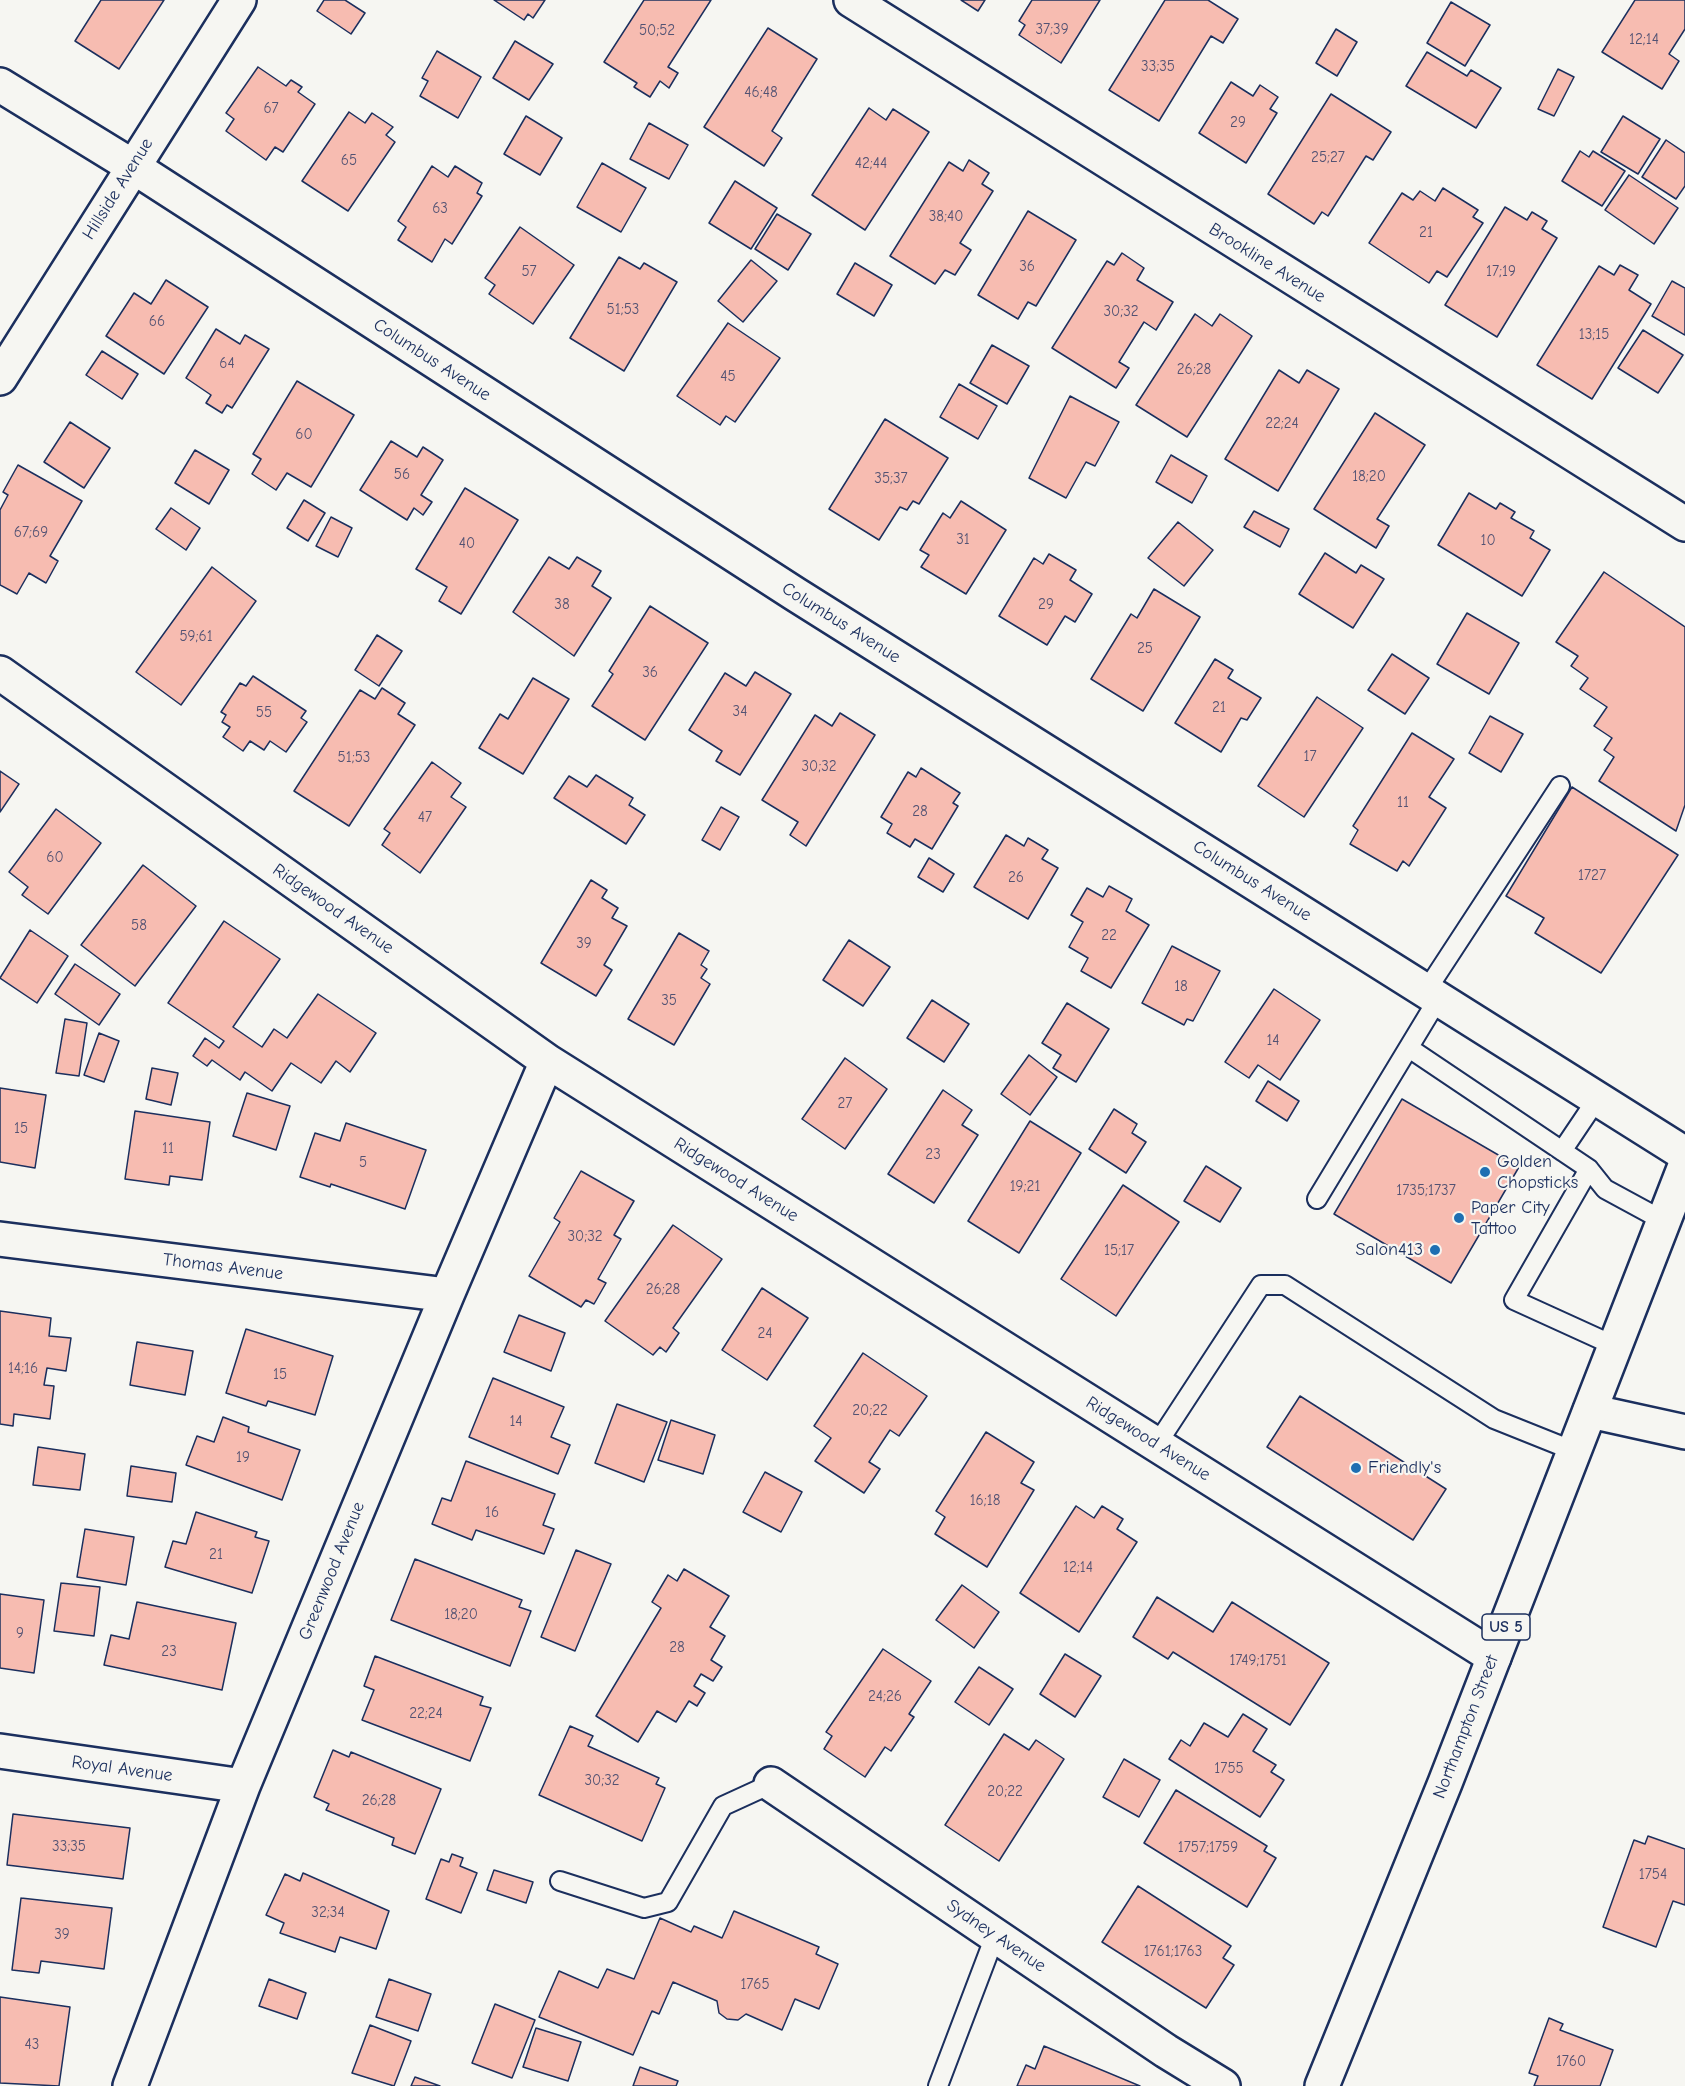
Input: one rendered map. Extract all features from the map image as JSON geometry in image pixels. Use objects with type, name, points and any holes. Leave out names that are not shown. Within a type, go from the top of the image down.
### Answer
[{"type":"street","name":"Hillside Avenue","points":[[0,378],[238,0]]},
{"type":"street","name":"Brookline Avenue","points":[[850,0],[1685,524]]},
{"type":"street","name":"Columbus Avenue","points":[[0,85],[132,166],[795,594],[1685,1154]]},
{"type":"street","name":"Ridgewood Avenue","points":[[0,672],[547,1061],[1494,1657]]},
{"type":"street","name":"Greenwood Avenue","points":[[130,2086],[243,1786],[547,1061]]},
{"type":"street","name":"Northampton Street","points":[[1322,2086],[1494,1657],[1685,1166]]},
{"type":"street","name":"Thomas Avenue","points":[[0,1239],[447,1295]]},
{"type":"street","points":[[1590,1411],[1685,1432]]},
{"type":"street","name":"Royal Avenue","points":[[0,1751],[243,1786]]},
{"type":"street","name":"Sydney Avenue","points":[[771,1784],[1166,2051],[1223,2086]]},
{"type":"lane","points":[[1317,1199],[1409,1048],[1432,995],[1560,786]]},
{"type":"lane","points":[[1409,1048],[1589,1169],[1605,1189],[1664,1221]]},
{"type":"lane","points":[[1562,1151],[1597,1099]]},
{"type":"lane","points":[[1589,1169],[1514,1300],[1615,1346]]},
{"type":"lane","points":[[1157,1444],[1261,1285],[1285,1285],[1494,1419],[1574,1451]]},
{"type":"lane","points":[[560,1881],[644,1908],[668,1902],[723,1806],[771,1784]]},
{"type":"lane","points":[[939,2086],[995,1936]]},
{"type":"building","points":[[101,0],[164,0],[119,69],[75,41]]},
{"type":"building","points":[[324,0],[345,0],[365,13],[351,34],[317,11]]},
{"type":"building","points":[[494,0],[545,0],[533,18],[528,14],[524,20]]},
{"type":"building","points":[[644,0],[711,0],[668,67],[678,73],[669,88],[660,81],[650,97],[634,87],[637,83],[604,62]]},
{"type":"building","points":[[961,0],[985,0],[978,11]]},
{"type":"building","points":[[1032,0],[1100,0],[1061,63],[1019,35],[1025,25],[1019,21]]},
{"type":"building","points":[[1165,0],[1208,0],[1238,19],[1223,43],[1211,36],[1159,121],[1109,90]]},
{"type":"building","points":[[1635,0],[1685,0],[1685,29],[1669,54],[1679,61],[1662,89],[1602,52]]},
{"type":"building","points":[[1451,2],[1490,25],[1465,66],[1427,43]]},
{"type":"building","points":[[768,28],[817,59],[772,131],[782,138],[764,166],[704,127]]},
{"type":"building","points":[[1336,29],[1357,42],[1337,76],[1316,63]]},
{"type":"building","points":[[515,41],[553,64],[529,100],[493,78]]},
{"type":"building","points":[[437,51],[481,77],[458,118],[420,96],[428,81],[422,78]]},
{"type":"building","points":[[1427,52],[1467,76],[1471,70],[1501,88],[1476,128],[1406,86]]},
{"type":"building","points":[[258,67],[286,86],[291,80],[302,87],[298,92],[315,104],[283,152],[275,147],[266,160],[226,131],[234,119],[226,113]]},
{"type":"building","points":[[1558,69],[1574,77],[1554,116],[1538,109]]},
{"type":"building","points":[[1231,82],[1253,96],[1260,85],[1278,97],[1270,109],[1277,113],[1246,163],[1199,133]]},
{"type":"building","points":[[1331,94],[1391,132],[1373,160],[1366,156],[1328,216],[1322,212],[1314,224],[1268,194]]},
{"type":"building","points":[[869,108],[886,120],[893,109],[929,132],[865,230],[812,195]]},
{"type":"building","points":[[349,112],[365,123],[372,113],[393,127],[386,135],[395,142],[348,211],[302,181]]},
{"type":"building","points":[[526,116],[562,138],[540,175],[504,154]]},
{"type":"building","points":[[1623,116],[1660,139],[1638,174],[1601,152]]},
{"type":"building","points":[[649,123],[688,145],[669,179],[630,159]]},
{"type":"building","points":[[1666,140],[1685,153],[1685,186],[1676,199],[1642,177]]},
{"type":"building","points":[[1580,151],[1589,157],[1593,151],[1625,171],[1602,206],[1562,181]]},
{"type":"building","points":[[969,160],[989,173],[982,184],[993,191],[960,243],[971,250],[955,275],[945,270],[935,284],[890,256],[949,162],[963,171]]},
{"type":"building","points":[[602,163],[646,188],[621,232],[577,207]]},
{"type":"building","points":[[432,166],[448,177],[455,166],[482,183],[477,193],[482,196],[452,244],[445,239],[432,262],[398,240],[406,227],[398,221]]},
{"type":"building","points":[[1629,175],[1678,208],[1654,244],[1605,210]]},
{"type":"building","points":[[735,181],[777,208],[751,249],[709,223]]},
{"type":"building","points":[[1443,188],[1478,210],[1473,217],[1483,223],[1447,277],[1437,271],[1429,283],[1369,243],[1402,193],[1413,200],[1420,191],[1435,201]]},
{"type":"building","points":[[1505,207],[1527,220],[1532,212],[1547,221],[1542,229],[1557,238],[1497,337],[1445,305]]},
{"type":"building","points":[[1028,211],[1076,240],[1036,306],[1028,302],[1018,319],[978,295]]},
{"type":"building","points":[[777,214],[811,234],[788,270],[755,249]]},
{"type":"building","points":[[520,227],[574,265],[533,324],[489,294],[495,285],[485,278]]},
{"type":"building","points":[[1122,253],[1144,268],[1137,280],[1173,302],[1156,330],[1144,322],[1119,362],[1129,368],[1116,388],[1052,348],[1107,261],[1114,265]]},
{"type":"building","points":[[619,257],[640,269],[644,263],[677,282],[624,371],[570,338]]},
{"type":"building","points":[[751,260],[777,281],[743,322],[718,301]]},
{"type":"building","points":[[855,263],[892,285],[874,316],[837,294]]},
{"type":"building","points":[[1620,265],[1638,275],[1629,290],[1651,304],[1592,399],[1537,365],[1599,266],[1614,275]]},
{"type":"building","points":[[166,280],[208,307],[164,374],[106,336],[134,293],[151,304]]},
{"type":"building","points":[[1672,281],[1685,288],[1685,335],[1652,316]]},
{"type":"building","points":[[1195,314],[1212,326],[1220,314],[1252,336],[1187,437],[1136,405]]},
{"type":"building","points":[[728,323],[780,358],[735,422],[726,416],[720,425],[677,396]]},
{"type":"building","points":[[216,329],[240,344],[245,335],[269,349],[232,408],[227,405],[222,413],[206,403],[211,395],[186,378]]},
{"type":"building","points":[[1643,330],[1683,355],[1658,393],[1618,368]]},
{"type":"building","points":[[992,345],[1029,366],[1007,404],[970,383]]},
{"type":"building","points":[[102,351],[138,374],[122,399],[86,375]]},
{"type":"building","points":[[1279,370],[1299,383],[1307,370],[1339,389],[1278,491],[1225,459]]},
{"type":"building","points":[[297,381],[354,415],[311,487],[287,473],[276,490],[252,474],[261,459],[253,454]]},
{"type":"building","points":[[959,384],[997,406],[978,439],[940,417]]},
{"type":"building","points":[[1070,396],[1119,422],[1095,466],[1086,462],[1066,498],[1029,478]]},
{"type":"building","points":[[1375,413],[1425,445],[1377,519],[1389,526],[1376,548],[1314,509]]},
{"type":"building","points":[[885,419],[948,458],[919,504],[913,501],[907,510],[900,507],[879,540],[829,509]]},
{"type":"building","points":[[70,422],[110,448],[84,488],[44,462]]},
{"type":"building","points":[[391,441],[417,457],[423,447],[443,460],[421,495],[432,502],[423,515],[414,508],[407,520],[360,490]]},
{"type":"building","points":[[195,450],[229,470],[209,504],[175,483]]},
{"type":"building","points":[[1171,455],[1207,476],[1192,503],[1156,482]]},
{"type":"building","points":[[18,465],[82,501],[50,556],[58,561],[46,583],[29,573],[17,594],[0,585],[0,510],[8,495],[3,492]]},
{"type":"building","points":[[465,488],[518,520],[461,614],[439,601],[447,587],[416,569]]},
{"type":"building","points":[[1469,493],[1496,509],[1500,503],[1515,512],[1511,518],[1534,531],[1530,538],[1550,550],[1522,596],[1438,545]]},
{"type":"building","points":[[304,500],[325,513],[308,541],[287,528]]},
{"type":"building","points":[[961,501],[1006,530],[966,594],[921,567],[929,555],[920,550],[943,513],[950,518]]},
{"type":"building","points":[[171,508],[200,528],[186,550],[156,529]]},
{"type":"building","points":[[1254,511],[1289,529],[1280,547],[1244,527]]},
{"type":"building","points":[[331,517],[352,528],[338,557],[316,546]]},
{"type":"building","points":[[1178,522],[1213,550],[1184,586],[1148,558]]},
{"type":"building","points":[[1325,553],[1356,573],[1361,565],[1384,579],[1353,628],[1299,594]]},
{"type":"building","points":[[1049,554],[1076,570],[1070,580],[1092,594],[1075,622],[1065,616],[1047,645],[999,616],[1034,558],[1043,564]]},
{"type":"building","points":[[549,557],[569,569],[577,557],[601,571],[592,586],[611,598],[574,656],[513,612]]},
{"type":"building","points":[[212,567],[256,601],[181,705],[136,672]]},
{"type":"building","points":[[1604,572],[1685,627],[1685,805],[1676,831],[1599,781],[1614,757],[1604,750],[1612,738],[1594,726],[1607,707],[1580,689],[1588,678],[1571,666],[1578,656],[1556,642]]},
{"type":"building","points":[[1154,589],[1200,617],[1143,711],[1091,679],[1131,614],[1137,618]]},
{"type":"building","points":[[650,606],[708,643],[645,740],[592,706],[613,674],[609,671]]},
{"type":"building","points":[[1467,613],[1519,643],[1489,694],[1437,664]]},
{"type":"building","points":[[377,635],[402,651],[379,686],[355,670]]},
{"type":"building","points":[[1392,654],[1429,678],[1405,714],[1368,690]]},
{"type":"building","points":[[1215,659],[1233,670],[1228,678],[1261,698],[1247,720],[1241,718],[1221,752],[1175,723]]},
{"type":"building","points":[[755,672],[791,694],[740,775],[716,761],[722,751],[689,730],[725,673],[746,686]]},
{"type":"building","points":[[253,676],[306,711],[301,718],[307,722],[286,752],[270,741],[264,750],[250,741],[243,751],[223,737],[230,727],[222,722],[226,715],[221,712],[240,683],[246,686]]},
{"type":"building","points":[[533,678],[569,699],[523,774],[479,748],[500,714],[508,719]]},
{"type":"building","points":[[382,688],[405,703],[398,714],[415,725],[349,826],[294,791],[360,690],[375,699]]},
{"type":"building","points":[[1317,697],[1363,728],[1304,817],[1258,786]]},
{"type":"building","points":[[840,713],[875,735],[806,846],[790,835],[798,822],[762,800],[815,715],[832,726]]},
{"type":"building","points":[[1490,716],[1523,734],[1501,772],[1469,753]]},
{"type":"building","points":[[1412,733],[1454,759],[1429,797],[1446,808],[1409,866],[1403,861],[1397,871],[1350,844],[1358,830],[1353,826]]},
{"type":"building","points":[[432,762],[461,783],[451,797],[466,807],[420,873],[382,845],[390,833],[384,829]]},
{"type":"building","points":[[921,768],[960,793],[953,803],[958,806],[932,849],[915,839],[910,847],[887,833],[892,824],[881,817],[908,772],[916,777]]},
{"type":"building","points":[[0,771],[19,784],[0,812]]},
{"type":"building","points":[[596,775],[633,798],[629,805],[645,815],[626,844],[554,798],[569,776],[587,787]]},
{"type":"building","points":[[1572,787],[1678,855],[1601,973],[1535,933],[1544,918],[1506,896]]},
{"type":"building","points":[[721,807],[739,817],[720,850],[702,840]]},
{"type":"building","points":[[56,809],[101,843],[48,914],[22,895],[28,887],[9,872]]},
{"type":"building","points":[[1006,835],[1024,846],[1028,838],[1048,850],[1042,859],[1058,868],[1028,919],[974,887]]},
{"type":"building","points":[[929,858],[954,874],[943,892],[918,877]]},
{"type":"building","points":[[143,865],[196,906],[135,986],[81,945]]},
{"type":"building","points":[[591,880],[607,890],[602,898],[618,908],[612,918],[627,926],[604,965],[612,970],[596,996],[541,963]]},
{"type":"building","points":[[1109,886],[1132,899],[1126,911],[1149,925],[1111,988],[1081,971],[1088,958],[1069,947],[1083,922],[1071,915],[1087,888],[1103,897]]},
{"type":"building","points":[[224,921],[280,959],[233,1027],[262,1047],[274,1029],[287,1038],[318,994],[376,1033],[350,1072],[336,1061],[321,1083],[291,1063],[272,1091],[245,1072],[240,1080],[212,1060],[207,1066],[193,1056],[205,1038],[219,1048],[224,1041],[168,1003]]},
{"type":"building","points":[[30,930],[68,956],[37,1003],[0,978]]},
{"type":"building","points":[[679,933],[709,951],[701,965],[707,969],[701,978],[710,984],[674,1045],[628,1019]]},
{"type":"building","points":[[849,940],[890,967],[863,1006],[823,980]]},
{"type":"building","points":[[1172,946],[1220,971],[1193,1021],[1187,1019],[1184,1025],[1142,1003]]},
{"type":"building","points":[[75,964],[120,994],[99,1025],[55,994]]},
{"type":"building","points":[[1274,989],[1320,1020],[1280,1080],[1258,1065],[1249,1078],[1225,1062]]},
{"type":"building","points":[[932,1000],[969,1024],[944,1062],[907,1038]]},
{"type":"building","points":[[1067,1003],[1109,1029],[1076,1082],[1053,1068],[1061,1055],[1042,1043]]},
{"type":"building","points":[[65,1019],[87,1023],[79,1076],[56,1073]]},
{"type":"building","points":[[99,1033],[119,1041],[104,1082],[84,1075]]},
{"type":"building","points":[[1029,1055],[1057,1077],[1030,1115],[1001,1094]]},
{"type":"building","points":[[845,1058],[887,1089],[845,1149],[802,1119]]},
{"type":"building","points":[[152,1068],[178,1073],[171,1105],[146,1099]]},
{"type":"building","points":[[1268,1081],[1299,1101],[1287,1121],[1256,1101]]},
{"type":"building","points":[[0,1088],[46,1095],[35,1168],[0,1162]]},
{"type":"building","points":[[943,1090],[972,1110],[962,1125],[978,1135],[934,1203],[888,1174]]},
{"type":"building","points":[[247,1093],[290,1106],[276,1150],[233,1136]]},
{"type":"building","points":[[1402,1099],[1519,1167],[1451,1283],[1334,1214]]},
{"type":"building","points":[[1114,1109],[1137,1124],[1132,1133],[1146,1142],[1126,1173],[1089,1149]]},
{"type":"building","points":[[135,1111],[210,1122],[202,1180],[170,1176],[169,1185],[125,1179]]},
{"type":"building","points":[[1030,1121],[1081,1153],[1019,1253],[968,1221]]},
{"type":"building","points":[[346,1123],[426,1150],[405,1209],[331,1184],[330,1187],[300,1177],[315,1133],[340,1141]]},
{"type":"building","points":[[1206,1166],[1241,1188],[1220,1222],[1184,1201]]},
{"type":"building","points":[[581,1171],[634,1201],[614,1235],[621,1239],[598,1279],[606,1283],[594,1304],[586,1300],[581,1307],[529,1276],[560,1222],[554,1218]]},
{"type":"building","points":[[1123,1185],[1179,1222],[1116,1316],[1061,1279]]},
{"type":"building","points":[[673,1225],[722,1259],[673,1328],[679,1333],[666,1352],[660,1347],[653,1355],[605,1321]]},
{"type":"building","points":[[762,1288],[808,1318],[767,1380],[722,1350]]},
{"type":"building","points":[[0,1311],[51,1318],[49,1336],[71,1338],[66,1371],[47,1368],[44,1385],[54,1386],[50,1419],[14,1414],[13,1426],[0,1424]]},
{"type":"building","points":[[519,1315],[565,1333],[551,1371],[504,1352]]},
{"type":"building","points":[[246,1329],[333,1356],[315,1415],[268,1401],[266,1406],[226,1393]]},
{"type":"building","points":[[137,1342],[193,1351],[185,1395],[130,1385]]},
{"type":"building","points":[[863,1353],[927,1396],[899,1436],[890,1430],[869,1462],[880,1469],[864,1493],[815,1461],[831,1438],[814,1426]]},
{"type":"building","points":[[493,1378],[564,1407],[551,1437],[570,1445],[558,1474],[469,1437]]},
{"type":"building","name":"Friendly's","points":[[1300,1396],[1446,1489],[1413,1540],[1267,1447]]},
{"type":"building","points":[[617,1404],[667,1422],[644,1482],[595,1463]]},
{"type":"building","points":[[223,1417],[249,1427],[248,1432],[300,1450],[282,1500],[186,1465],[197,1436],[214,1442]]},
{"type":"building","points":[[671,1420],[715,1435],[703,1474],[658,1460]]},
{"type":"building","points":[[986,1432],[1034,1462],[1021,1483],[1034,1490],[987,1567],[935,1534],[945,1517],[936,1511]]},
{"type":"building","points":[[38,1447],[85,1454],[80,1490],[33,1485]]},
{"type":"building","points":[[466,1461],[555,1494],[543,1525],[554,1529],[544,1554],[476,1530],[472,1540],[432,1524],[442,1498],[451,1501]]},
{"type":"building","points":[[131,1466],[176,1473],[172,1502],[127,1496]]},
{"type":"building","points":[[765,1472],[802,1492],[781,1532],[743,1512]]},
{"type":"building","points":[[1076,1506],[1094,1518],[1102,1506],[1123,1519],[1117,1529],[1137,1542],[1079,1632],[1020,1593]]},
{"type":"building","points":[[196,1512],[257,1532],[255,1537],[269,1541],[252,1593],[165,1567],[173,1541],[186,1544]]},
{"type":"building","points":[[85,1529],[134,1537],[126,1585],[77,1577]]},
{"type":"building","points":[[576,1550],[611,1564],[575,1651],[541,1637]]},
{"type":"building","points":[[415,1559],[522,1600],[519,1607],[531,1611],[510,1666],[391,1620]]},
{"type":"building","points":[[684,1569],[729,1596],[710,1627],[725,1636],[711,1660],[722,1667],[713,1681],[701,1674],[694,1686],[705,1693],[697,1706],[689,1701],[676,1722],[657,1711],[638,1742],[596,1716],[661,1608],[652,1602],[668,1575],[677,1581]]},
{"type":"building","points":[[61,1583],[100,1587],[94,1636],[54,1631]]},
{"type":"building","points":[[962,1585],[999,1612],[974,1648],[936,1620]]},
{"type":"building","points":[[0,1594],[44,1600],[34,1673],[0,1668]]},
{"type":"building","points":[[1157,1597],[1213,1632],[1232,1602],[1329,1663],[1290,1725],[1173,1652],[1168,1659],[1133,1637]]},
{"type":"building","points":[[137,1602],[236,1623],[222,1690],[104,1665],[111,1635],[129,1639]]},
{"type":"building","points":[[883,1649],[931,1681],[909,1714],[914,1717],[891,1751],[885,1747],[865,1777],[824,1749],[832,1736],[826,1732]]},
{"type":"building","points":[[1065,1654],[1101,1676],[1075,1717],[1040,1694]]},
{"type":"building","points":[[375,1656],[483,1697],[480,1705],[491,1708],[470,1761],[362,1720],[374,1690],[364,1686]]},
{"type":"building","points":[[979,1667],[1013,1689],[989,1725],[955,1702]]},
{"type":"building","points":[[1243,1714],[1267,1729],[1253,1751],[1276,1765],[1271,1772],[1284,1780],[1260,1817],[1169,1759],[1181,1740],[1190,1746],[1204,1723],[1228,1737]]},
{"type":"building","points":[[570,1726],[593,1736],[588,1746],[659,1778],[656,1784],[665,1788],[642,1841],[539,1795]]},
{"type":"building","points":[[1004,1734],[1029,1750],[1036,1740],[1064,1759],[999,1861],[945,1825]]},
{"type":"building","points":[[333,1750],[349,1757],[351,1752],[441,1789],[415,1854],[392,1845],[394,1838],[326,1810],[329,1804],[314,1797]]},
{"type":"building","points":[[1124,1759],[1160,1780],[1139,1817],[1103,1797]]},
{"type":"building","points":[[1176,1790],[1267,1846],[1264,1851],[1276,1858],[1247,1907],[1144,1843]]},
{"type":"building","points":[[13,1814],[130,1828],[123,1879],[7,1865]]},
{"type":"building","points":[[1648,1836],[1685,1849],[1685,1905],[1673,1901],[1656,1947],[1603,1927],[1634,1840],[1645,1844]]},
{"type":"building","points":[[452,1854],[463,1858],[460,1866],[477,1873],[461,1913],[426,1899],[441,1859],[449,1862]]},
{"type":"building","points":[[494,1870],[533,1882],[526,1903],[487,1890]]},
{"type":"building","points":[[303,1873],[389,1911],[376,1949],[340,1937],[335,1952],[280,1933],[284,1923],[266,1915],[285,1874],[300,1881]]},
{"type":"building","points":[[1138,1886],[1231,1946],[1223,1958],[1234,1965],[1206,2008],[1102,1942]]},
{"type":"building","points":[[21,1898],[112,1908],[104,1969],[41,1961],[39,1973],[12,1970]]},
{"type":"building","points":[[734,1911],[819,1947],[816,1954],[838,1964],[819,2009],[795,1999],[782,2030],[746,2014],[738,2020],[727,2019],[719,2013],[717,2001],[673,1982],[659,2014],[652,2011],[633,2055],[539,2017],[559,1971],[598,1988],[607,1969],[634,1979],[660,1918],[691,1932],[694,1926],[722,1938]]},
{"type":"building","points":[[269,1979],[306,1993],[297,2019],[259,2006]]},
{"type":"building","points":[[389,1979],[431,1994],[418,2031],[376,2017]]},
{"type":"building","points":[[0,1997],[70,2007],[59,2086],[0,2083]]},
{"type":"building","points":[[495,2004],[535,2020],[512,2078],[472,2063]]},
{"type":"building","points":[[1549,2018],[1563,2024],[1560,2030],[1613,2050],[1600,2086],[1534,2086],[1538,2076],[1529,2073]]},
{"type":"building","points":[[370,2025],[411,2041],[394,2086],[352,2073]]},
{"type":"building","points":[[536,2028],[581,2042],[568,2081],[523,2067]]},
{"type":"building","points":[[1044,2046],[1140,2086],[1017,2086],[1026,2065],[1035,2069]]},
{"type":"building","points":[[640,2067],[678,2081],[676,2086],[633,2086]]},
{"type":"building","points":[[415,2077],[440,2086],[411,2086]]},
{"type":"place","name":"Golden Chopsticks","points":[[1485,1172]]},
{"type":"place","name":"Paper City Tattoo","points":[[1459,1218]]},
{"type":"place","name":"Salon413","points":[[1435,1250]]},
{"type":"place","name":"Friendly's","points":[[1356,1468]]}]
